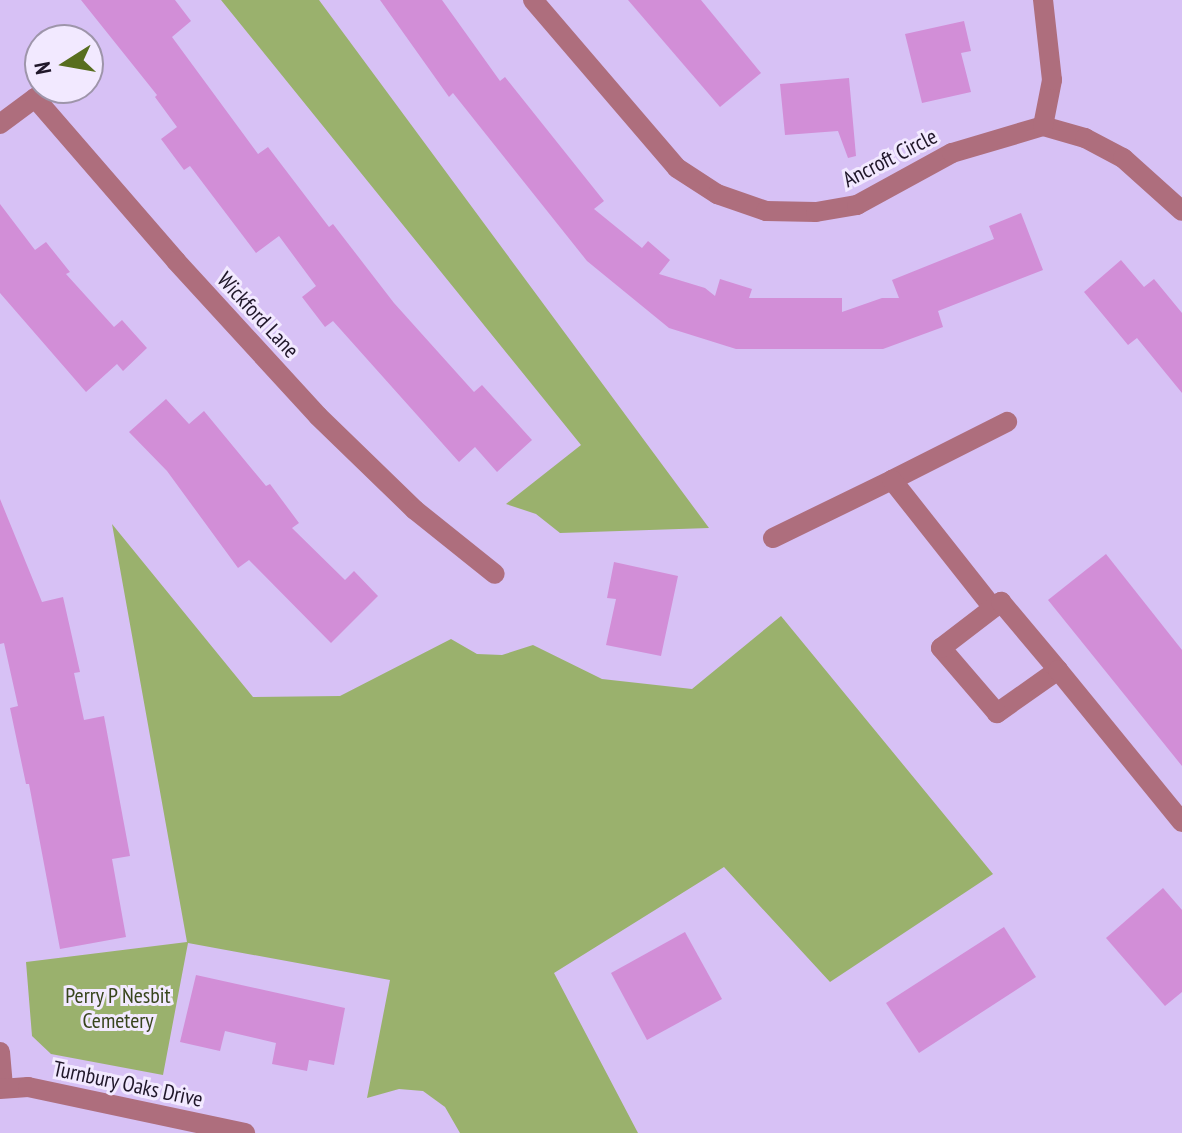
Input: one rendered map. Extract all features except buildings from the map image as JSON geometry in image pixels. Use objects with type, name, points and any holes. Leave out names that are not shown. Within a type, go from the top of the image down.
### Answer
[{"type":"street","name":"Ancroft Circle","points":[[533,0],[677,168],[717,194],[766,211],[816,212],[857,205],[952,153],[1043,126]]},
{"type":"street","points":[[1043,0],[1052,80],[1043,126],[1085,138],[1123,158],[1182,211]]},
{"type":"street","name":"Wickford Lane","points":[[0,124],[35,98],[176,261],[318,416],[415,510],[495,574]]},
{"type":"street","points":[[773,538],[1007,422]]},
{"type":"street","points":[[892,480],[993,608]]},
{"type":"street","points":[[1058,670],[997,713],[941,648],[1001,602],[1058,670],[1182,822]]},
{"type":"street","points":[[0,1052],[2,1088]]},
{"type":"street","name":"Turnbury Oaks Drive","points":[[2,1088],[28,1087],[245,1133]]},
{"type":"green space","points":[[221,0],[319,0],[709,528],[560,533],[536,514],[506,504],[581,445]]},
{"type":"green space","name":"Perry P Nesbit Cemetery","points":[[112,524],[253,697],[340,696],[451,639],[477,654],[502,655],[533,645],[602,679],[692,689],[781,616],[993,874],[830,982],[724,867],[554,973],[638,1133],[460,1133],[445,1107],[423,1091],[399,1089],[367,1098],[390,980],[188,943],[163,1075],[51,1054],[32,1036],[26,962],[187,942]]}]
